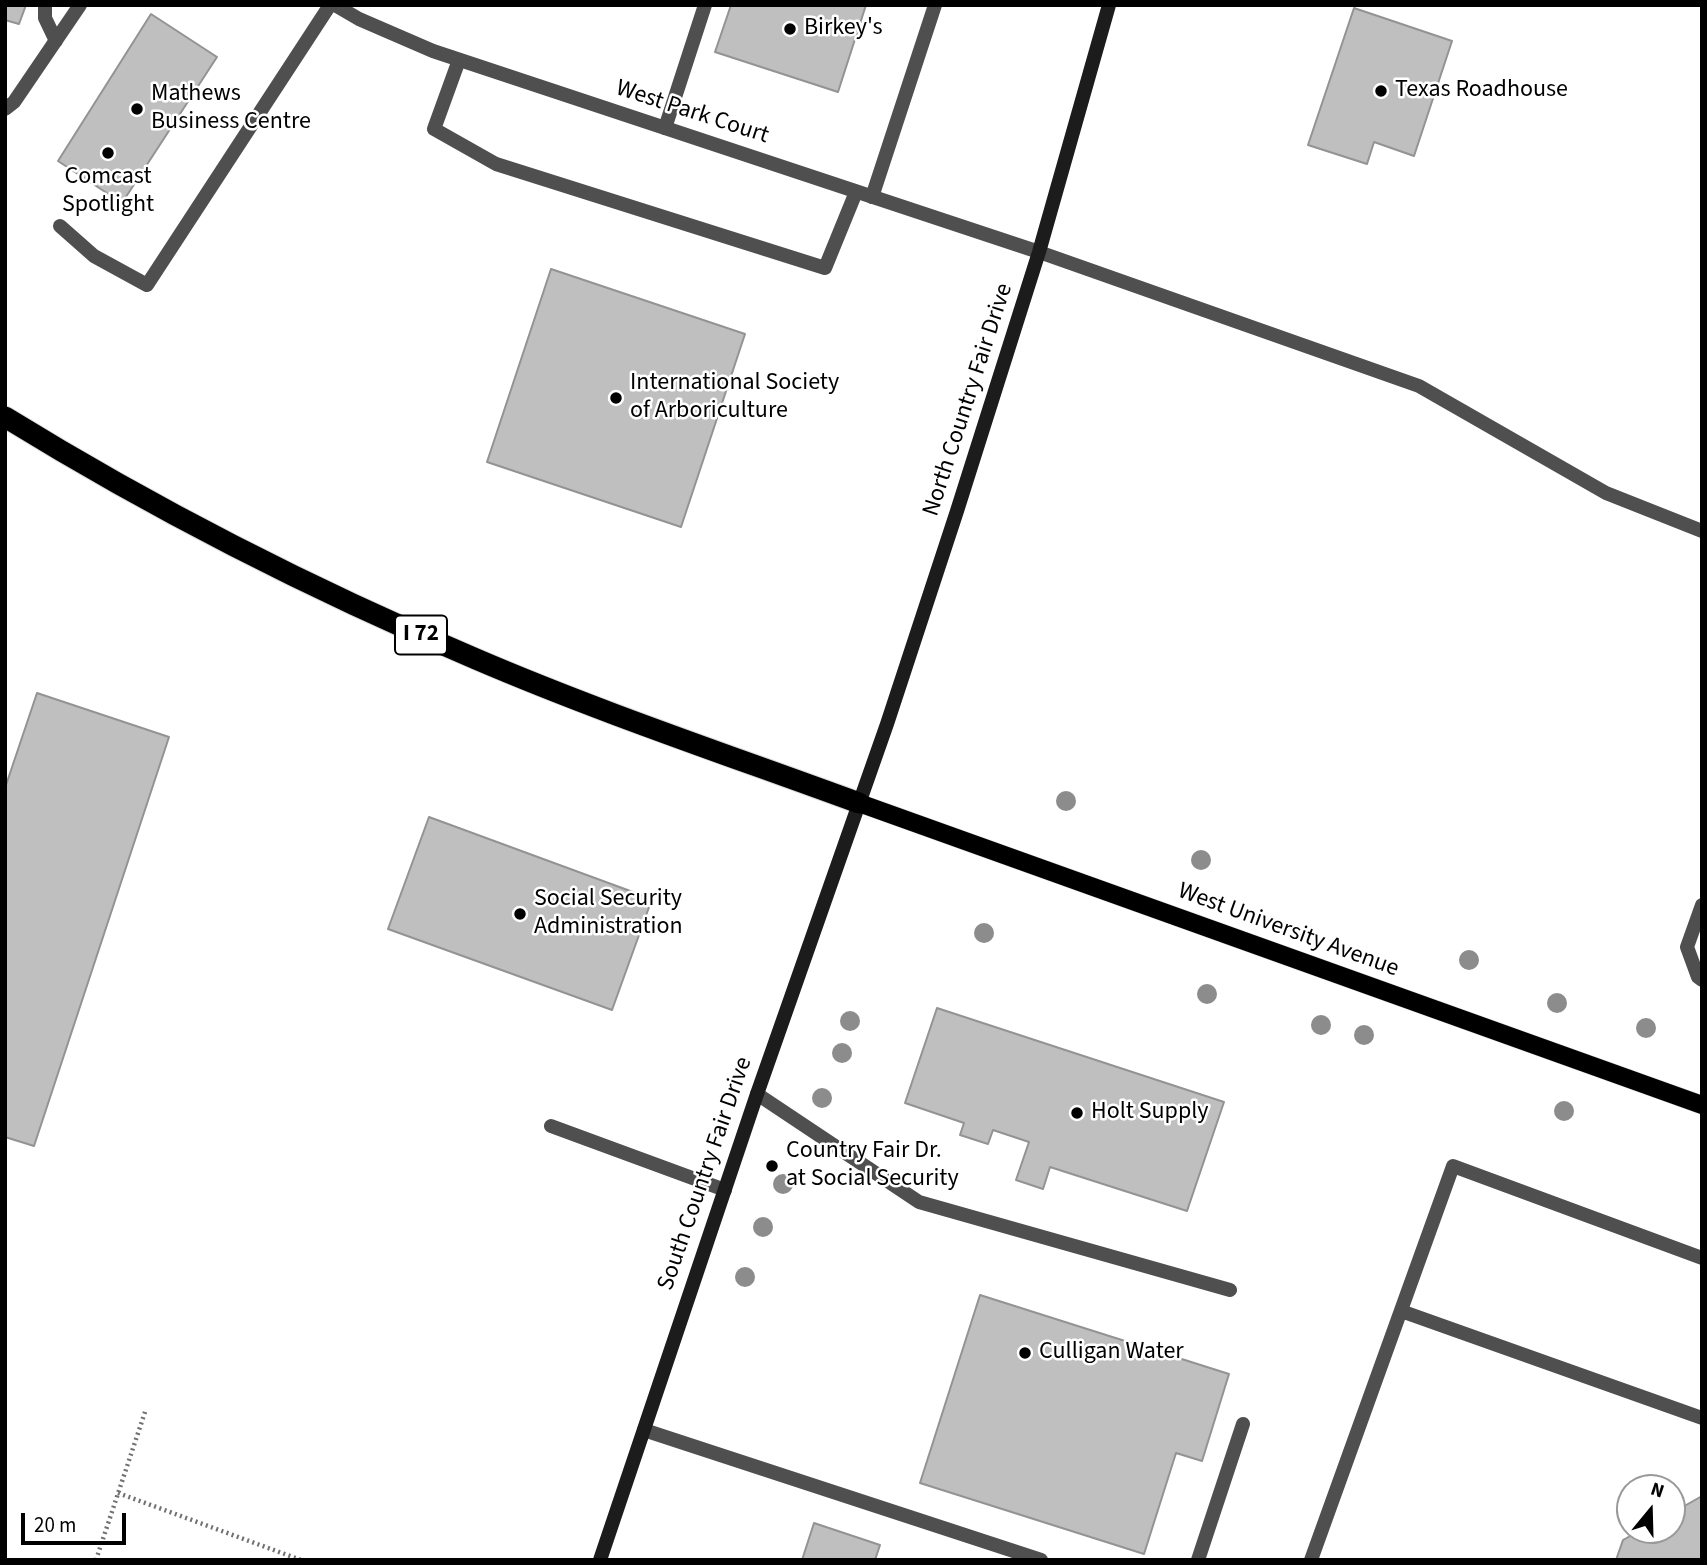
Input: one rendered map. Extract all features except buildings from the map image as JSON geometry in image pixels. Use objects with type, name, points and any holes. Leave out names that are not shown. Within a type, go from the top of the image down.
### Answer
[{"type":"highway","name":"I 72","points":[[5,417],[73,459],[169,512],[314,587],[489,665],[859,803]]},
{"type":"main road","name":"West University Avenue","points":[[859,803],[1702,1105]]},
{"type":"street","points":[[45,5],[45,18],[56,41]]},
{"type":"street","points":[[5,109],[14,102],[80,5]]},
{"type":"street","points":[[60,226],[94,256],[147,285],[332,5]]},
{"type":"street","name":"West Park Court","points":[[332,5],[433,51],[1039,253],[1419,386],[1606,493],[1702,531]]},
{"type":"street","points":[[665,128],[705,5]]},
{"type":"street","points":[[872,197],[935,5]]},
{"type":"street","name":"North Country Fair Drive","points":[[859,803],[957,511],[1039,253],[1109,5]]},
{"type":"street","points":[[459,60],[434,130],[496,164],[825,268],[856,192]]},
{"type":"street","name":"South Country Fair Drive","points":[[600,1560],[757,1094],[859,803]]},
{"type":"street","points":[[1702,905],[1687,947],[1698,977],[1702,980]]},
{"type":"street","points":[[757,1094],[919,1202],[1230,1290]]},
{"type":"street","points":[[551,1126],[725,1190]]},
{"type":"street","points":[[1311,1560],[1453,1166],[1702,1258]]},
{"type":"street","points":[[1401,1311],[1702,1418]]},
{"type":"street","points":[[1198,1560],[1243,1423]]},
{"type":"street","points":[[644,1430],[1041,1560]]},
{"type":"path","points":[[96,1560],[146,1409]]},
{"type":"path","points":[[118,1493],[301,1560]]},
{"type":"place","name":"Birkey's","points":[[790,29]]},
{"type":"place","name":"Texas Roadhouse","points":[[1381,91]]},
{"type":"place","name":"Mathews Business Centre","points":[[137,109]]},
{"type":"place","name":"Comcast Spotlight","points":[[108,153]]},
{"type":"place","name":"International Society of Arboriculture","points":[[616,398]]},
{"type":"place","name":"Social Security Administration","points":[[520,914]]},
{"type":"place","name":"Holt Supply","points":[[1077,1113]]},
{"type":"place","name":"Country Fair Dr. at Social Security","points":[[772,1166]]},
{"type":"place","name":"Culligan Water","points":[[1025,1353]]}]
